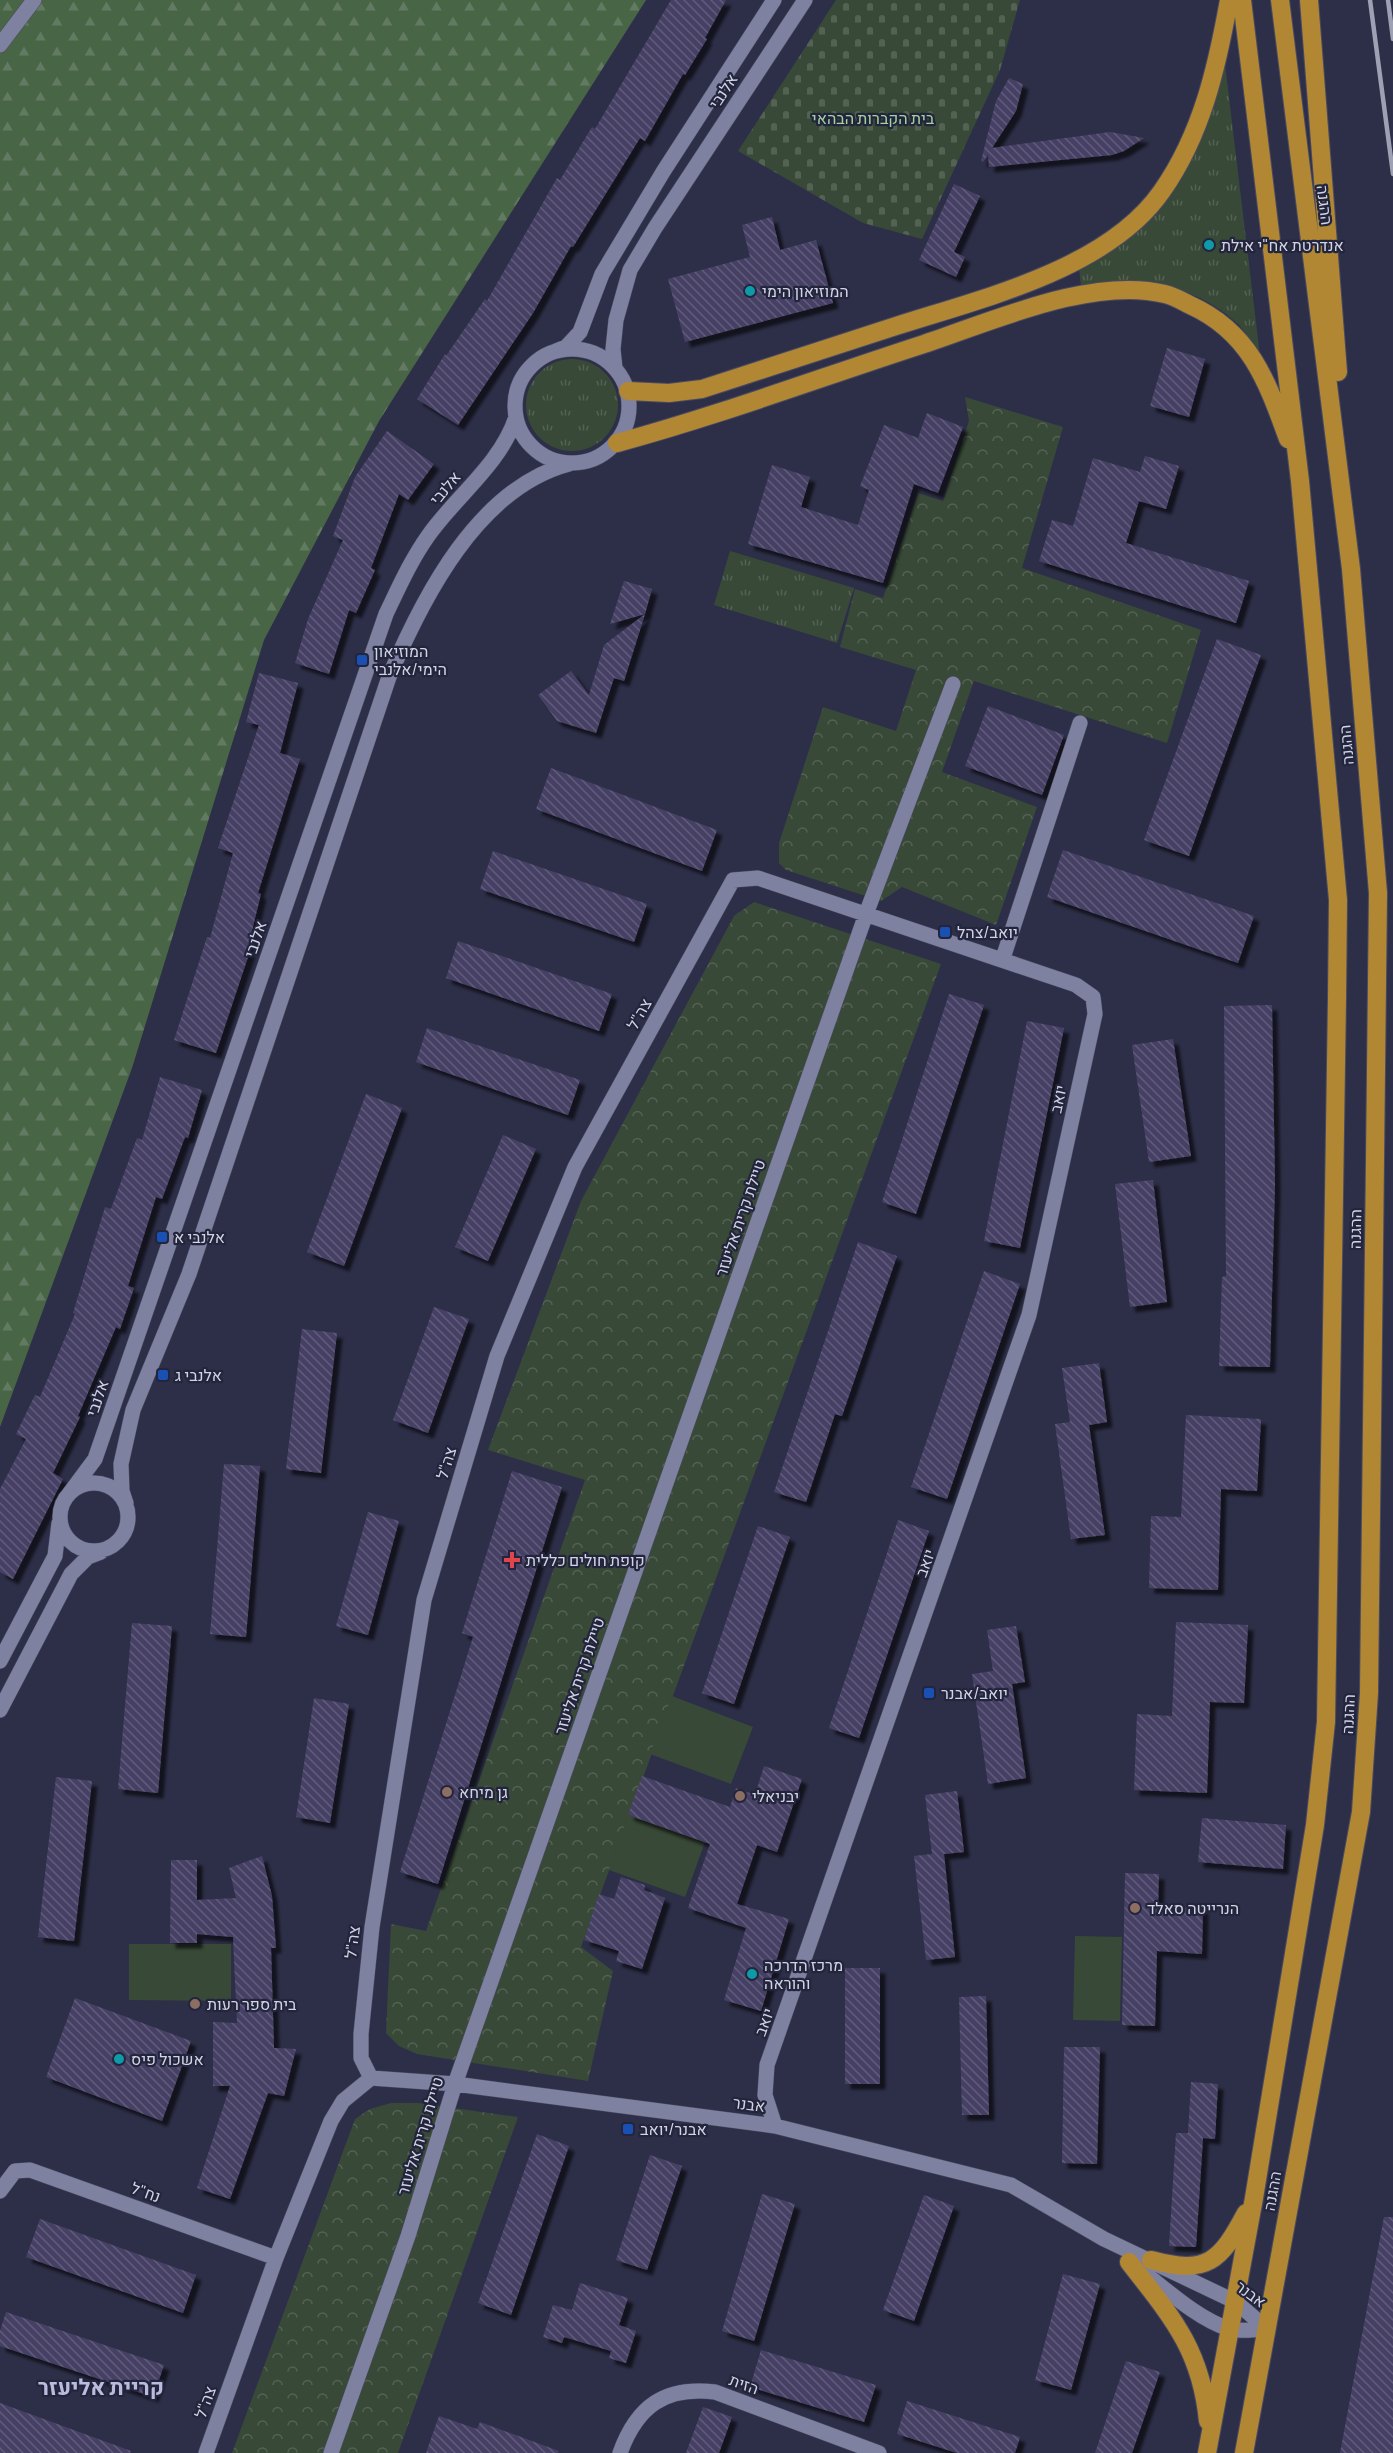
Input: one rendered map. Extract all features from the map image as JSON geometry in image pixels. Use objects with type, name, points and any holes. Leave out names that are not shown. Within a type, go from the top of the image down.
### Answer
[{"type":"highway","points":[[628,391],[669,393],[702,389],[1010,289],[1108,243],[1137,220],[1162,192],[1190,144],[1216,66],[1229,0]]},
{"type":"highway","name":"ההגנה","points":[[1208,2450],[1254,2198],[1315,1825],[1326,1722],[1338,900],[1300,481],[1242,0]]},
{"type":"highway","name":"ההגנה","points":[[1244,2453],[1361,1812],[1369,1694],[1378,893],[1351,569],[1280,0]]},
{"type":"highway","points":[[1309,0],[1332,276],[1351,569]]},
{"type":"highway","points":[[617,443],[1082,294],[1110,290],[1140,290],[1167,294],[1203,310],[1223,323],[1240,340],[1256,360],[1273,399],[1300,481]]},
{"type":"highway","points":[[1151,2260],[1177,2267],[1206,2264],[1224,2252],[1254,2198]]},
{"type":"highway","points":[[1129,2262],[1174,2321],[1194,2356],[1205,2397],[1208,2450]]},
{"type":"street","points":[[0,45],[34,0]]},
{"type":"street","name":"אלנבי","points":[[556,351],[566,346],[580,332],[602,274],[663,172],[774,0]]},
{"type":"street","name":"אלנבי","points":[[615,368],[613,349],[616,320],[630,270],[655,228],[805,0]]},
{"type":"street","points":[[0,1710],[71,1574],[88,1557],[106,1550],[121,1539],[126,1531],[129,1512],[122,1491],[121,1464],[133,1410],[189,1274],[389,677],[427,595],[457,549],[493,511],[532,478],[569,464],[587,462],[603,455],[617,443],[628,418],[628,391],[615,368],[603,357],[588,350],[572,348],[556,351],[541,358],[524,376],[515,400],[516,417],[522,435],[534,449],[551,460],[569,464]]},
{"type":"street","name":"אלנבי","points":[[69,1494],[95,1458],[386,614],[407,570],[428,535],[498,452],[516,417]]},
{"type":"street","name":"טיילת קרית אליעזר","points":[[331,2453],[408,2236],[455,2084],[866,914],[953,684]]},
{"type":"street","points":[[1003,958],[1080,723]]},
{"type":"street","name":"צה\"ל","points":[[206,2453],[276,2258],[331,2121],[343,2101],[371,2078],[361,2058],[361,2034],[372,1927],[424,1600],[497,1356],[575,1167],[733,880],[758,878],[1003,958],[1076,985],[1086,991],[1095,1003]]},
{"type":"street","name":"יואב","points":[[775,2126],[765,2095],[767,2065],[1029,1315],[1095,1014],[1095,1003]]},
{"type":"street","points":[[0,1661],[55,1556],[63,1501],[69,1494],[89,1483],[100,1483],[120,1493],[126,1503]]},
{"type":"street","points":[[60,1520],[62,1530],[75,1546],[95,1552],[106,1550]]},
{"type":"street","name":"אבנר","points":[[371,2078],[455,2084],[775,2126],[1011,2185],[1104,2239],[1236,2302],[1267,2329]]},
{"type":"street","name":"נח\"ל","points":[[3,2186],[15,2171],[30,2170],[276,2258]]},
{"type":"street","name":"אבנר","points":[[1104,2239],[1129,2262],[1195,2310],[1231,2330],[1267,2329]]},
{"type":"street","name":"הזית","points":[[620,2453],[627,2434],[655,2400],[672,2393],[695,2390],[715,2392],[879,2453]]},
{"type":"green space","points":[[0,0],[646,0],[379,421],[264,640],[132,1068],[0,1427]]},
{"type":"green space","name":"בית הקברות הבהאי","points":[[836,0],[1020,0],[1000,70],[922,239],[863,223],[738,151]]},
{"type":"green space","points":[[1225,64],[1260,356],[1239,325],[1204,300],[1185,292],[1144,283],[1102,283],[1081,286],[1079,268],[1138,231],[1160,209],[1178,186],[1204,130]]},
{"type":"green space","points":[[572,359],[590,363],[604,373],[614,387],[618,405],[614,423],[604,437],[590,447],[572,451],[554,447],[540,437],[530,423],[526,405],[530,387],[540,373],[554,363]]},
{"type":"green space","points":[[965,397],[1063,427],[1022,568],[1201,630],[1167,743],[974,681],[942,772],[1037,807],[996,925],[902,887],[881,901],[786,870],[779,863],[779,843],[823,707],[896,731],[916,670],[840,647],[855,589],[883,598],[918,493],[943,501],[969,421]]},
{"type":"green space","points":[[730,551],[854,588],[837,643],[714,605]]},
{"type":"green space","points":[[754,902],[941,964],[581,1947],[613,1971],[588,2081],[417,2054],[399,2046],[386,2033],[391,1924],[426,1931],[585,1480],[488,1450],[581,1201],[734,916]]},
{"type":"green space","points":[[672,1696],[753,1727],[731,1784],[650,1754]]},
{"type":"green space","points":[[628,1815],[705,1842],[685,1897],[609,1870]]},
{"type":"green space","points":[[1075,1936],[1122,1937],[1120,2021],[1073,2020]]},
{"type":"green space","points":[[129,1944],[231,1944],[231,2001],[129,2000]]},
{"type":"green space","points":[[391,2103],[418,2103],[518,2117],[398,2453],[232,2453],[355,2119],[370,2109]]},
{"type":"building","points":[[671,0],[726,0],[705,38],[707,39],[685,75],[683,74],[645,141],[640,138],[573,247],[571,246],[533,313],[458,425],[417,399],[445,354],[446,356],[485,299],[487,301],[557,178],[560,180],[592,127],[595,129]]},
{"type":"building","points":[[1009,78],[1023,84],[1016,111],[992,148],[1110,132],[1144,138],[1124,151],[1112,155],[989,167],[988,155],[983,162],[981,161],[996,101]]},
{"type":"building","points":[[954,184],[980,196],[954,252],[965,257],[956,277],[919,260]]},
{"type":"building","name":"המוזיאון הימי","points":[[772,217],[780,250],[816,240],[833,303],[685,342],[668,279],[750,257],[742,225]]},
{"type":"building","points":[[1167,348],[1205,359],[1189,417],[1150,406]]},
{"type":"building","points":[[927,413],[963,427],[938,493],[914,484],[883,583],[748,544],[772,465],[810,477],[801,507],[858,525],[869,490],[860,486],[884,425],[918,438]]},
{"type":"building","points":[[387,431],[434,464],[408,500],[399,494],[371,568],[375,570],[356,613],[349,610],[329,674],[295,663],[308,619],[343,540],[333,536],[355,477]]},
{"type":"building","points":[[1145,456],[1179,466],[1166,509],[1139,501],[1126,543],[1249,581],[1236,623],[1039,561],[1052,520],[1073,526],[1093,458],[1140,472]]},
{"type":"building","points":[[624,581],[652,589],[645,614],[610,624]]},
{"type":"building","points":[[645,614],[624,681],[614,678],[596,733],[557,721],[538,695],[571,671],[589,695],[604,645]]},
{"type":"building","points":[[1217,639],[1261,655],[1189,856],[1144,840]]},
{"type":"building","points":[[259,673],[298,683],[280,753],[300,759],[258,893],[261,894],[247,951],[250,951],[216,1053],[174,1040],[207,937],[210,938],[233,853],[218,848],[259,725],[246,722]]},
{"type":"building","points":[[988,706],[1064,735],[1042,795],[965,766]]},
{"type":"building","points":[[551,768],[717,830],[702,871],[536,809]]},
{"type":"building","points":[[1063,850],[1254,916],[1238,963],[1047,897]]},
{"type":"building","points":[[493,851],[647,904],[634,942],[480,889]]},
{"type":"building","points":[[458,941],[612,994],[599,1031],[446,978]]},
{"type":"building","points":[[949,994],[984,1005],[916,1214],[882,1202]]},
{"type":"building","points":[[1272,1005],[1275,1185],[1270,1367],[1219,1366],[1222,1277],[1226,1276],[1224,1006]]},
{"type":"building","points":[[1027,1021],[1064,1028],[1020,1248],[984,1241]]},
{"type":"building","points":[[427,1028],[580,1080],[568,1115],[416,1062]]},
{"type":"building","points":[[1173,1039],[1191,1156],[1149,1162],[1132,1045]]},
{"type":"building","points":[[160,1077],[202,1090],[188,1138],[185,1137],[162,1199],[156,1197],[128,1286],[134,1288],[120,1329],[116,1327],[78,1416],[80,1417],[53,1473],[63,1479],[13,1579],[0,1572],[0,1489],[26,1439],[16,1434],[35,1395],[40,1397],[75,1314],[73,1313],[105,1207],[111,1209],[137,1138],[142,1140]]},
{"type":"building","points":[[366,1094],[402,1108],[344,1266],[307,1252]]},
{"type":"building","points":[[503,1135],[536,1149],[488,1261],[455,1247]]},
{"type":"building","points":[[1153,1180],[1167,1302],[1130,1307],[1115,1184]]},
{"type":"building","points":[[858,1242],[897,1256],[842,1416],[835,1414],[806,1502],[774,1492]]},
{"type":"building","points":[[984,1271],[1020,1284],[947,1499],[911,1487]]},
{"type":"building","points":[[434,1307],[469,1319],[428,1433],[393,1420]]},
{"type":"building","points":[[302,1329],[337,1333],[321,1473],[286,1469]]},
{"type":"building","points":[[1099,1363],[1107,1422],[1089,1425],[1105,1535],[1071,1539],[1055,1424],[1070,1422],[1062,1368]]},
{"type":"building","points":[[1186,1415],[1261,1419],[1257,1491],[1221,1489],[1218,1590],[1149,1588],[1151,1516],[1181,1517]]},
{"type":"building","points":[[224,1464],[260,1466],[246,1637],[210,1634]]},
{"type":"building","points":[[512,1471],[562,1487],[438,1884],[400,1872],[473,1637],[462,1633]]},
{"type":"building","points":[[368,1512],[399,1521],[368,1635],[336,1626]]},
{"type":"building","points":[[898,1520],[929,1531],[859,1738],[829,1728]]},
{"type":"building","points":[[758,1526],[790,1537],[734,1704],[702,1693]]},
{"type":"building","points":[[1176,1622],[1248,1625],[1244,1703],[1210,1702],[1207,1793],[1134,1790],[1137,1714],[1172,1716]]},
{"type":"building","points":[[132,1623],[172,1626],[158,1793],[118,1789]]},
{"type":"building","points":[[1016,1626],[1025,1682],[1012,1684],[1026,1778],[988,1784],[972,1674],[993,1671],[987,1630]]},
{"type":"building","points":[[314,1698],[349,1704],[330,1823],[296,1817]]},
{"type":"building","points":[[764,1766],[802,1779],[777,1852],[757,1845],[737,1904],[789,1919],[761,2011],[724,2000],[746,1928],[688,1908],[710,1844],[628,1815],[642,1776],[730,1807],[736,1788],[755,1795]]},
{"type":"building","points":[[56,1777],[92,1781],[74,1941],[38,1937]]},
{"type":"building","points":[[957,1791],[964,1852],[944,1854],[955,1957],[926,1960],[914,1856],[932,1854],[925,1795]]},
{"type":"building","points":[[1202,1818],[1286,1825],[1283,1869],[1198,1862]]},
{"type":"building","points":[[262,1856],[272,1896],[276,1948],[271,1948],[274,2048],[296,2049],[284,2096],[268,2093],[230,2199],[197,2188],[230,2086],[213,2086],[213,2022],[237,2023],[233,1937],[197,1934],[197,1943],[170,1943],[171,1860],[197,1860],[197,1900],[236,1898],[229,1868]]},
{"type":"building","points":[[1125,1873],[1159,1874],[1158,1907],[1203,1908],[1202,1954],[1157,1951],[1155,2026],[1122,2025]]},
{"type":"building","points":[[621,1877],[645,1885],[644,1890],[665,1898],[642,1969],[616,1961],[619,1951],[584,1940],[599,1894],[614,1899]]},
{"type":"building","points":[[845,1968],[880,1968],[880,2084],[845,2084]]},
{"type":"building","points":[[986,1996],[989,2115],[962,2115],[959,1997]]},
{"type":"building","name":"אשכול פיס","points":[[75,1998],[191,2041],[162,2121],[46,2077]]},
{"type":"building","points":[[1064,2047],[1100,2047],[1097,2164],[1062,2163]]},
{"type":"building","points":[[1191,2082],[1218,2084],[1215,2139],[1203,2138],[1196,2247],[1169,2246],[1176,2133],[1188,2133]]},
{"type":"building","points":[[537,2134],[569,2146],[511,2315],[478,2303]]},
{"type":"building","points":[[650,2155],[682,2166],[647,2270],[616,2260]]},
{"type":"building","points":[[762,2194],[795,2204],[754,2341],[722,2331]]},
{"type":"building","points":[[924,2195],[954,2206],[914,2321],[883,2310]]},
{"type":"building","points":[[1384,2217],[1393,2217],[1393,2453],[1340,2453]]},
{"type":"building","points":[[40,2219],[196,2275],[183,2313],[26,2257]]},
{"type":"building","points":[[1063,2274],[1100,2284],[1071,2390],[1035,2380]]},
{"type":"building","points":[[580,2283],[628,2298],[619,2325],[636,2331],[626,2363],[609,2358],[611,2351],[564,2337],[562,2343],[543,2337],[553,2305],[572,2310]]},
{"type":"building","points":[[6,2312],[164,2365],[153,2397],[0,2346],[0,2331]]},
{"type":"building","points":[[761,2350],[876,2385],[864,2422],[750,2387]]},
{"type":"building","points":[[1126,2361],[1160,2372],[1132,2453],[1095,2453]]},
{"type":"building","points":[[907,2401],[1020,2437],[1015,2453],[957,2453],[897,2434]]},
{"type":"building","points":[[0,2403],[131,2451],[130,2453],[0,2453]]},
{"type":"building","points":[[703,2407],[732,2417],[719,2453],[686,2453]]},
{"type":"building","points":[[439,2416],[477,2429],[480,2422],[559,2451],[558,2453],[426,2453]]},
{"type":"railway","points":[[1370,0],[1393,174]]},
{"type":"railway","points":[[1388,0],[1393,39]]},
{"type":"place","name":"אנדרטת אח\"י אילת","points":[[1209,245]]},
{"type":"place","name":"המוזיאון הימי","points":[[750,291]]},
{"type":"place","name":"המוזיאון הימי/אלנבי","points":[[362,660]]},
{"type":"place","name":"יואב/צהל","points":[[945,932]]},
{"type":"place","name":"אלנבי א","points":[[162,1237]]},
{"type":"place","name":"אלנבי ג","points":[[163,1375]]},
{"type":"place","name":"קופת חולים כללית","points":[[512,1560]]},
{"type":"place","name":"יואב/אבנר","points":[[929,1693]]},
{"type":"place","name":"גן מיחא","points":[[447,1792]]},
{"type":"place","name":"יבניאלי","points":[[740,1796]]},
{"type":"place","name":"הנרייטה סאלד","points":[[1135,1908]]},
{"type":"place","name":"מרכז הדרכה והוראה","points":[[752,1974]]},
{"type":"place","name":"בית ספר רעות","points":[[195,2004]]},
{"type":"place","name":"אשכול פיס","points":[[119,2059]]},
{"type":"place","name":"אבנר/יואב","points":[[628,2129]]},
{"type":"district","name":"קריית אליעזר","points":[[101,2387]]}]
